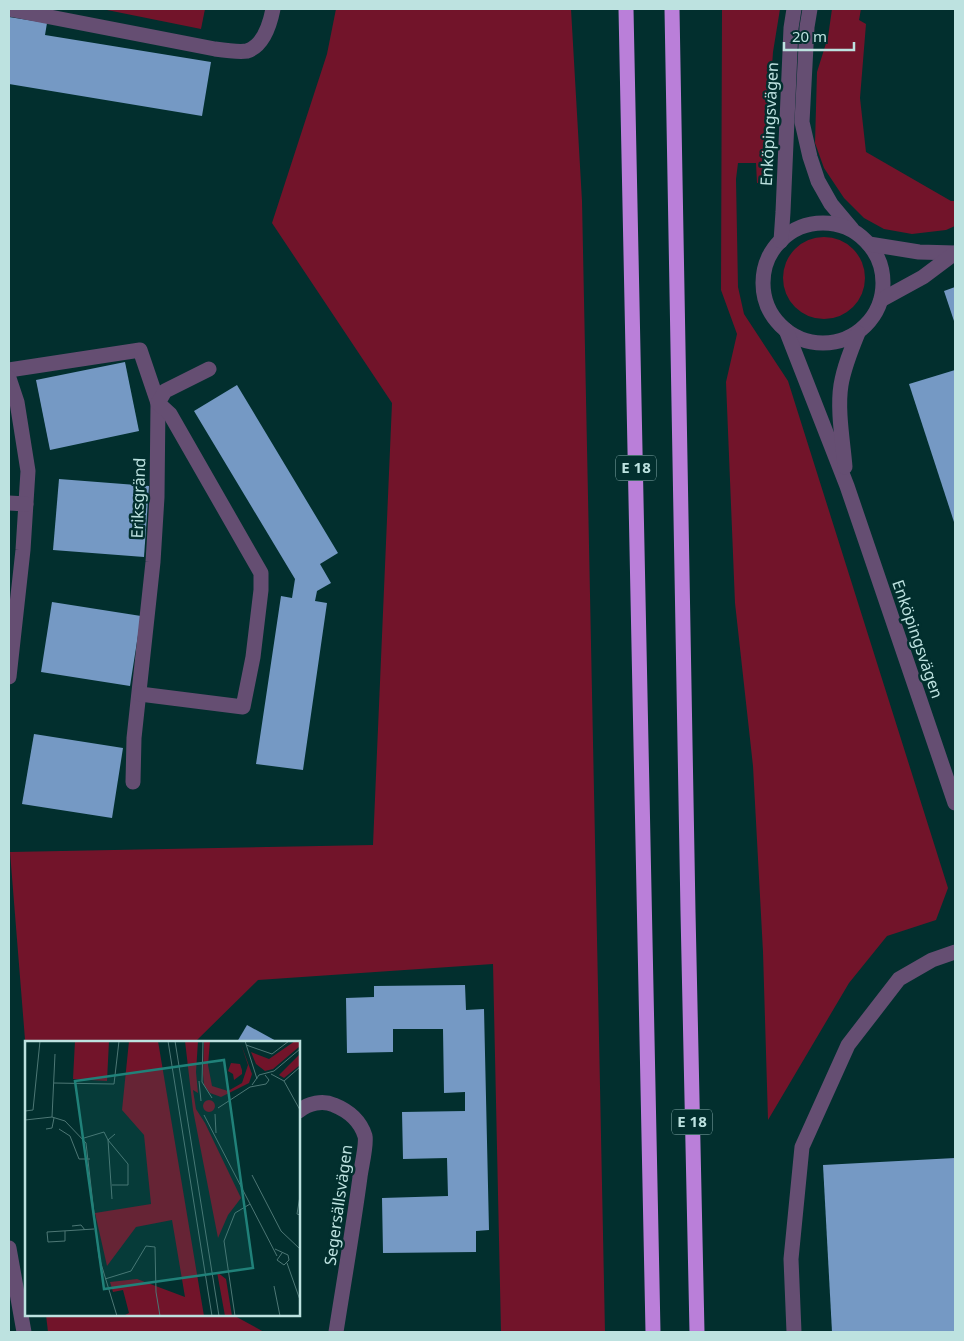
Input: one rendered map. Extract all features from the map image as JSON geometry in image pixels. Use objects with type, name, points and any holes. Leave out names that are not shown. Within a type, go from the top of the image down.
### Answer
[{"type":"highway","name":"E 18","points":[[672,9],[697,1332]]},
{"type":"highway","points":[[672,36],[676,9]]},
{"type":"highway","name":"E 18","points":[[626,14],[653,1332]]},
{"type":"street","points":[[9,9],[215,49],[246,51],[260,43],[273,9]]},
{"type":"street","name":"Enköpingsvägen","points":[[781,241],[791,28],[794,9]]},
{"type":"street","name":"Enköpingsvägen","points":[[810,9],[807,27],[802,122],[818,182],[831,204],[853,231]]},
{"type":"street","points":[[821,223],[843,226],[853,231],[869,244],[879,260],[882,270],[881,300],[872,318],[858,332],[838,342],[827,343],[805,340],[795,336],[777,321],[765,299],[764,274],[767,262],[773,251],[789,234],[810,224],[821,223]]},
{"type":"street","points":[[869,244],[919,252],[955,253]]},
{"type":"street","points":[[881,300],[923,276],[955,253]]},
{"type":"street","name":"Enköpingsvägen","points":[[786,330],[847,486],[955,802]]},
{"type":"street","name":"Enköpingsvägen","points":[[847,486],[840,420],[841,386],[849,354],[858,332]]},
{"type":"street","name":"Eriksgränd","points":[[9,370],[140,350],[158,403],[154,562],[134,738],[133,782]]},
{"type":"street","points":[[140,694],[243,707],[255,638],[261,590],[260,573],[170,414],[158,403],[166,391],[209,369]]},
{"type":"street","points":[[9,378],[18,402],[28,471],[23,550],[9,677]]},
{"type":"street","points":[[9,502],[26,504]]},
{"type":"street","points":[[794,1332],[791,1259],[802,1147],[848,1045],[899,979],[932,960],[955,952]]},
{"type":"street","name":"Segersällsvägen","points":[[300,1110],[303,1107],[318,1103],[326,1102],[333,1104],[347,1110],[358,1121],[366,1138],[352,1240],[336,1332]]},
{"type":"street","points":[[9,1248],[20,1277],[24,1332]]},
{"type":"shaded area","points":[[102,9],[205,9],[201,29]]},
{"type":"shaded area","points":[[336,9],[571,9],[582,201],[605,1332],[501,1332],[493,964],[258,980],[196,1041],[25,1041],[10,852],[373,845],[392,403],[272,223],[327,54]]},
{"type":"shaded area","points":[[722,9],[780,9],[773,52],[770,95],[772,183],[757,183],[756,163],[738,163],[736,179],[738,287],[744,314],[788,381],[948,888],[936,920],[887,936],[849,983],[768,1120],[763,952],[753,766],[735,603],[726,382],[737,334],[721,290]]},
{"type":"shaded area","points":[[832,9],[861,9],[859,20],[866,24],[860,98],[866,152],[951,201],[955,201],[955,226],[946,230],[912,234],[884,229],[864,218],[844,198],[824,168],[815,143],[817,72],[828,37]]},
{"type":"shaded area","points":[[824,237],[840,240],[853,249],[862,262],[865,278],[862,294],[853,307],[840,316],[824,319],[808,316],[795,307],[786,294],[783,278],[786,262],[795,249],[808,240]]},
{"type":"shaded area","points":[[46,1316],[235,1316],[264,1332],[48,1332]]},
{"type":"building","points":[[9,17],[47,23],[45,35],[211,62],[202,116],[9,84]]},
{"type":"building","points":[[955,287],[955,324],[944,291]]},
{"type":"building","points":[[125,362],[139,431],[50,450],[36,380]]},
{"type":"building","points":[[955,370],[955,525],[909,384]]},
{"type":"building","points":[[237,385],[338,553],[320,564],[331,583],[317,591],[315,601],[327,603],[303,770],[256,764],[281,596],[292,598],[295,579],[194,411]]},
{"type":"building","points":[[59,479],[149,486],[144,557],[53,550]]},
{"type":"building","points":[[52,602],[141,616],[130,686],[41,672]]},
{"type":"building","points":[[34,734],[123,748],[112,818],[22,804]]},
{"type":"building","points":[[465,985],[466,1010],[484,1009],[489,1230],[476,1231],[476,1252],[383,1253],[382,1198],[448,1196],[447,1158],[403,1159],[402,1112],[465,1111],[465,1092],[444,1093],[443,1029],[393,1029],[393,1052],[347,1053],[346,998],[374,997],[374,986]]},
{"type":"building","points":[[247,1025],[276,1041],[238,1041]]},
{"type":"building","points":[[955,1158],[955,1332],[832,1332],[823,1165]]}]
